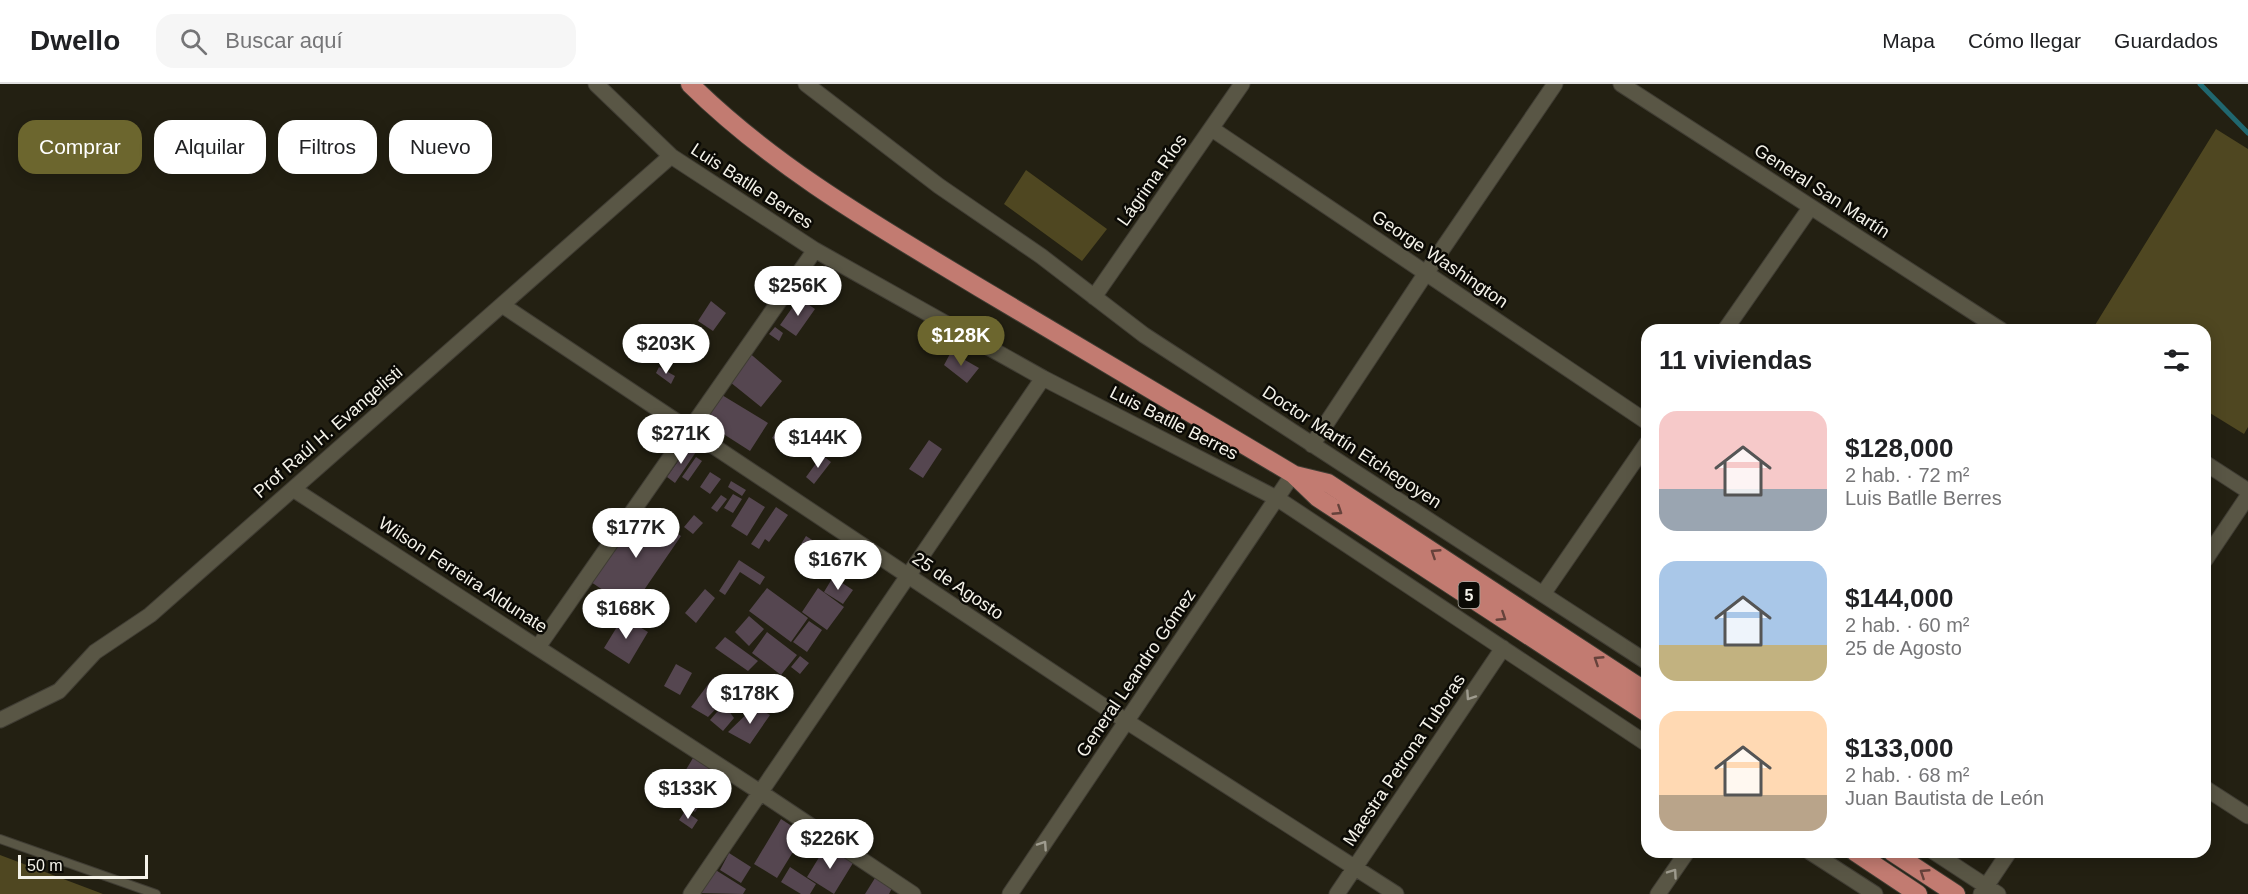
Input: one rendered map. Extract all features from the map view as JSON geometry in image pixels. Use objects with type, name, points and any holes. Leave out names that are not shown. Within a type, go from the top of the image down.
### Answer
[{"type":"highway","name":"5","points":[[690,84],[749,136],[834,198],[1293,474],[1318,498],[1641,709]]},
{"type":"highway","name":"5","points":[[1293,474],[1328,483],[1641,688]]},
{"type":"highway","points":[[1864,858],[1918,894]]},
{"type":"highway","points":[[1901,858],[1956,894]]},
{"type":"street","name":"Luis Batlle Berres","points":[[596,84],[671,156],[815,250],[1043,378],[1278,499],[1641,740]]},
{"type":"street","name":"Doctor Martín Etchegoyen","points":[[807,84],[939,186],[1041,256],[1144,335],[1641,658]]},
{"type":"street","name":"Lágrima Ríos","points":[[1094,297],[1242,84]]},
{"type":"street","points":[[1312,445],[1426,273],[1556,84]]},
{"type":"street","name":"General San Martín","points":[[1621,84],[1992,324]]},
{"type":"street","name":"George Washington","points":[[1212,129],[1641,418]]},
{"type":"street","name":"Prof Raúl H. Evangelisti","points":[[0,720],[59,691],[95,652],[150,615],[671,156]]},
{"type":"street","points":[[1729,324],[1810,208]]},
{"type":"street","points":[[538,647],[815,250]]},
{"type":"street","name":"25 de Agosto","points":[[502,305],[1126,721],[1396,894]]},
{"type":"street","points":[[691,894],[1043,378]]},
{"type":"street","points":[[1543,594],[1641,452]]},
{"type":"street","points":[[2211,467],[2248,491]]},
{"type":"street","name":"General Leandro Gómez","points":[[1010,894],[1293,474]]},
{"type":"street","name":"Wilson Ferreira Aldunate","points":[[293,489],[913,894]]},
{"type":"street","points":[[2211,551],[2248,496]]},
{"type":"street","name":"Maestra Petrona Tuboras","points":[[1337,894],[1503,648]]},
{"type":"street","points":[[2211,792],[2248,816]]},
{"type":"street","points":[[1658,894],[1683,858]]},
{"type":"street","points":[[1819,858],[1875,894]]},
{"type":"street","points":[[1942,858],[1988,891],[2006,858]]},
{"type":"lane","points":[[0,839],[156,894]]},
{"type":"shaded area","points":[[2216,129],[2248,149],[2248,427],[2244,434],[2211,414],[2211,324],[2096,324]]},
{"type":"shaded area","points":[[1026,170],[1107,229],[1082,261],[1004,204]]},
{"type":"shaded area","points":[[0,855],[103,894],[0,894]]},
{"type":"building","points":[[799,298],[815,309],[796,336],[780,325]]},
{"type":"building","points":[[711,301],[726,313],[713,331],[698,321]]},
{"type":"building","points":[[692,327],[704,338],[690,353],[678,342]]},
{"type":"building","points":[[775,327],[783,333],[779,341],[769,334]]},
{"type":"building","points":[[747,351],[782,381],[761,407],[730,382]]},
{"type":"building","points":[[951,352],[979,368],[967,383],[944,365]]},
{"type":"building","points":[[659,367],[675,376],[671,384],[656,373]]},
{"type":"building","points":[[717,392],[768,423],[750,451],[700,419]]},
{"type":"building","points":[[784,420],[796,428],[783,446],[772,438]]},
{"type":"building","points":[[827,428],[836,435],[817,460],[808,453]]},
{"type":"building","points":[[929,440],[942,449],[923,478],[909,469]]},
{"type":"building","points":[[688,447],[696,452],[675,483],[667,477]]},
{"type":"building","points":[[822,455],[831,462],[814,484],[806,477]]},
{"type":"building","points":[[696,457],[702,461],[688,481],[682,477]]},
{"type":"building","points":[[710,472],[721,479],[710,494],[700,487]]},
{"type":"building","points":[[731,481],[746,490],[742,496],[728,487]]},
{"type":"building","points":[[733,494],[742,499],[733,513],[724,508]]},
{"type":"building","points":[[721,495],[727,499],[717,512],[711,508]]},
{"type":"building","points":[[749,497],[765,507],[747,536],[731,526]]},
{"type":"building","points":[[776,507],[788,515],[769,542],[765,539],[759,549],[751,544]]},
{"type":"building","points":[[641,508],[681,536],[631,609],[591,582]]},
{"type":"building","points":[[694,515],[703,523],[693,534],[684,527]]},
{"type":"building","points":[[806,536],[829,551],[817,569],[795,554]]},
{"type":"building","points":[[739,560],[765,577],[760,585],[740,572],[725,595],[719,591]]},
{"type":"building","points":[[833,577],[853,590],[843,604],[824,592]]},
{"type":"building","points":[[767,588],[808,618],[791,642],[749,611]]},
{"type":"building","points":[[818,588],[844,607],[827,630],[802,612]]},
{"type":"building","points":[[705,589],[715,598],[696,623],[685,613]]},
{"type":"building","points":[[749,616],[764,629],[749,646],[735,632]]},
{"type":"building","points":[[623,617],[648,632],[629,664],[604,648]]},
{"type":"building","points":[[809,621],[822,630],[807,652],[793,642]]},
{"type":"building","points":[[767,632],[797,655],[781,675],[752,653]]},
{"type":"building","points":[[725,637],[758,661],[748,671],[715,648]]},
{"type":"building","points":[[800,656],[809,663],[800,674],[791,667]]},
{"type":"building","points":[[676,664],[692,673],[680,695],[664,686]]},
{"type":"building","points":[[713,678],[732,692],[708,717],[691,707]]},
{"type":"building","points":[[724,704],[734,718],[723,731],[710,720]]},
{"type":"building","points":[[755,706],[770,715],[750,744],[728,732]]},
{"type":"building","points":[[693,758],[709,768],[700,783],[684,773]]},
{"type":"building","points":[[682,782],[687,787],[682,793],[677,789]]},
{"type":"building","points":[[700,783],[703,785],[693,800],[690,798]]},
{"type":"building","points":[[701,791],[707,794],[695,812],[690,809]]},
{"type":"building","points":[[685,811],[698,820],[692,829],[679,820]]},
{"type":"building","points":[[781,819],[804,834],[777,878],[754,864]]},
{"type":"building","points":[[826,846],[853,863],[834,894],[807,877]]},
{"type":"building","points":[[729,853],[751,867],[741,883],[720,870]]},
{"type":"building","points":[[790,867],[816,884],[810,894],[801,894],[781,882]]},
{"type":"building","points":[[714,869],[746,889],[743,894],[700,893]]},
{"type":"building","points":[[875,878],[892,888],[889,894],[865,894]]},
{"type":"waterway","points":[[2200,84],[2248,133]]}]
